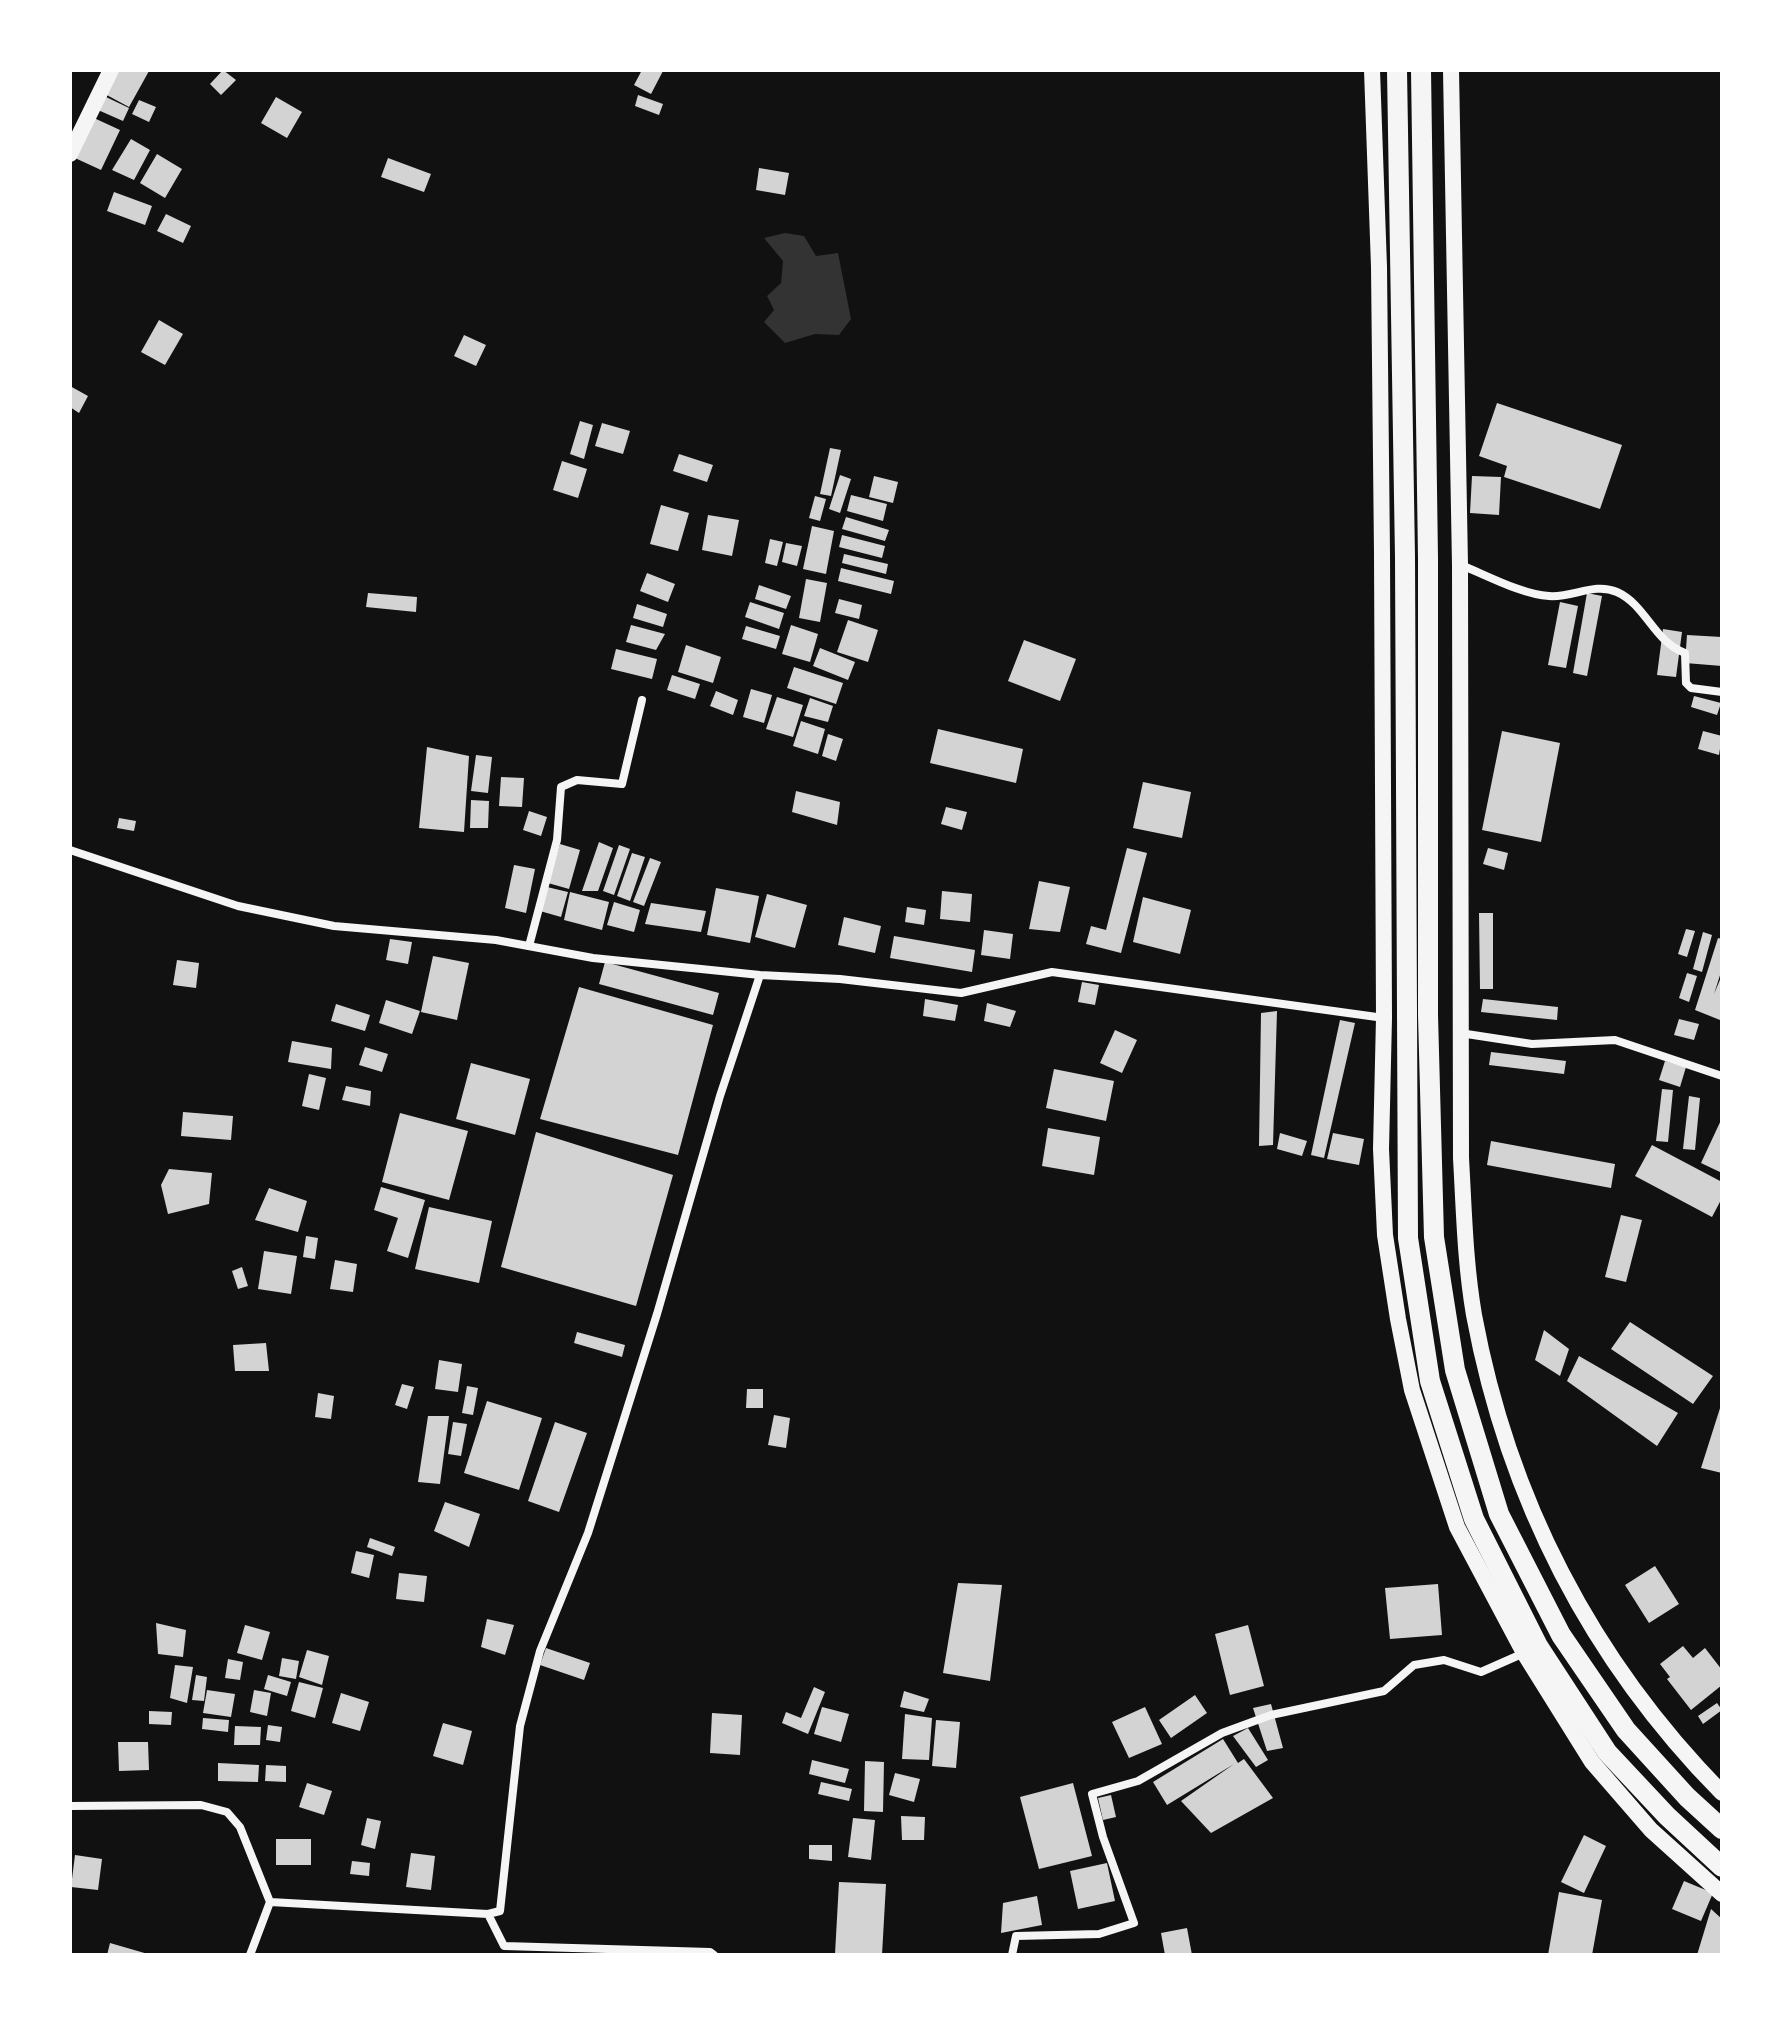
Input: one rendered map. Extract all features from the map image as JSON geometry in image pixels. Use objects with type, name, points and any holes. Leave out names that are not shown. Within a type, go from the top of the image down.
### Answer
[{"type":"highway","points":[[1397,70],[1405,557],[1408,1238],[1430,1381],[1474,1519],[1538,1646],[1607,1752],[1667,1816],[1722,1867]]},
{"type":"highway","points":[[1421,70],[1428,559],[1428,1015],[1434,1237],[1455,1370],[1499,1514],[1561,1635],[1626,1730],[1687,1797],[1722,1829]]},
{"type":"main road","points":[[70,154],[111,70]]},
{"type":"main road","points":[[1372,70],[1379,331],[1384,1018],[1381,1149],[1385,1235],[1398,1319],[1412,1390],[1457,1527],[1524,1653],[1592,1762],[1651,1830],[1722,1894]]},
{"type":"main road","points":[[1451,70],[1460,565],[1459,1033],[1465,1247],[1474,1315],[1506,1441],[1526,1497],[1559,1571],[1614,1664],[1648,1709],[1722,1793]]},
{"type":"street","points":[[1460,565],[1549,596],[1598,587],[1633,600],[1671,648],[1685,653],[1686,683],[1691,688],[1722,692]]},
{"type":"street","points":[[529,946],[557,840],[561,787],[577,780],[622,784],[642,700]]},
{"type":"street","points":[[70,850],[238,906],[334,926],[496,940],[593,958],[760,975],[840,979],[961,993],[1052,972],[1384,1018]]},
{"type":"street","points":[[270,1902],[488,1914],[500,1911],[520,1726],[540,1651],[588,1533],[657,1314],[720,1096],[760,975]]},
{"type":"street","points":[[1459,1033],[1532,1044],[1615,1040],[1722,1076]]},
{"type":"street","points":[[1012,1955],[1016,1936],[1099,1934],[1134,1923],[1103,1837],[1092,1794],[1138,1781],[1222,1733],[1271,1715],[1384,1691],[1414,1665],[1444,1660],[1481,1672],[1524,1653]]},
{"type":"street","points":[[70,1806],[201,1805],[227,1812],[240,1827],[270,1902],[250,1955]]},
{"type":"street","points":[[488,1914],[504,1946],[710,1952],[714,1955]]},
{"type":"shaded area","points":[[785,233],[804,236],[816,256],[838,253],[851,319],[839,335],[815,334],[785,343],[764,322],[774,310],[767,296],[781,283],[783,261],[764,238]]},
{"type":"building","points":[[116,70],[149,71],[129,107],[103,93]]},
{"type":"building","points":[[223,70],[236,80],[221,95],[210,84]]},
{"type":"building","points":[[642,70],[663,71],[651,94],[634,85]]},
{"type":"building","points":[[638,95],[663,104],[659,115],[635,106]]},
{"type":"building","points":[[104,96],[129,108],[123,121],[98,110]]},
{"type":"building","points":[[276,97],[302,112],[287,138],[261,123]]},
{"type":"building","points":[[139,100],[156,107],[149,122],[132,114]]},
{"type":"building","points":[[94,118],[120,130],[101,170],[75,158]]},
{"type":"building","points":[[131,139],[150,150],[134,180],[112,170]]},
{"type":"building","points":[[157,154],[182,169],[165,198],[140,183]]},
{"type":"building","points":[[388,158],[431,174],[424,192],[381,177]]},
{"type":"building","points":[[759,168],[789,173],[785,195],[756,190]]},
{"type":"building","points":[[114,192],[152,206],[145,225],[107,211]]},
{"type":"building","points":[[166,214],[191,226],[183,243],[157,231]]},
{"type":"building","points":[[159,320],[183,334],[165,365],[141,352]]},
{"type":"building","points":[[464,335],[486,345],[476,366],[454,356]]},
{"type":"building","points":[[70,386],[88,396],[79,413],[70,407]]},
{"type":"building","points":[[1497,403],[1622,445],[1600,509],[1504,477],[1507,466],[1479,456]]},
{"type":"building","points":[[580,421],[593,425],[584,459],[570,454]]},
{"type":"building","points":[[602,423],[630,431],[623,454],[595,446]]},
{"type":"building","points":[[830,448],[841,450],[831,496],[820,494]]},
{"type":"building","points":[[679,454],[713,465],[707,482],[673,471]]},
{"type":"building","points":[[562,461],[587,469],[578,498],[553,490]]},
{"type":"building","points":[[840,475],[851,479],[840,513],[829,509]]},
{"type":"building","points":[[874,476],[898,482],[893,503],[869,497]]},
{"type":"building","points":[[1472,476],[1501,477],[1499,515],[1470,513]]},
{"type":"building","points":[[851,495],[887,504],[883,521],[847,511]]},
{"type":"building","points":[[815,496],[826,499],[820,521],[809,518]]},
{"type":"building","points":[[661,505],[689,513],[678,551],[650,544]]},
{"type":"building","points":[[708,515],[739,520],[732,556],[702,550]]},
{"type":"building","points":[[846,517],[889,530],[885,541],[842,529]]},
{"type":"building","points":[[812,526],[834,531],[826,574],[803,569]]},
{"type":"building","points":[[842,535],[885,546],[882,558],[839,547]]},
{"type":"building","points":[[770,539],[783,542],[777,566],[765,563]]},
{"type":"building","points":[[786,543],[802,546],[797,566],[782,562]]},
{"type":"building","points":[[844,554],[888,564],[886,574],[842,563]]},
{"type":"building","points":[[841,568],[894,581],[891,594],[838,581]]},
{"type":"building","points":[[647,573],[675,584],[668,602],[640,591]]},
{"type":"building","points":[[806,579],[827,583],[820,622],[799,618]]},
{"type":"building","points":[[759,585],[791,596],[786,609],[755,599]]},
{"type":"building","points":[[368,593],[417,597],[416,612],[366,607]]},
{"type":"building","points":[[1587,593],[1602,596],[1587,676],[1573,673]]},
{"type":"building","points":[[839,599],[862,605],[859,619],[835,613]]},
{"type":"building","points":[[750,602],[784,613],[779,629],[745,617]]},
{"type":"building","points":[[1560,602],[1578,606],[1566,668],[1548,665]]},
{"type":"building","points":[[637,604],[667,614],[663,627],[633,618]]},
{"type":"building","points":[[848,620],[878,630],[868,662],[837,652]]},
{"type":"building","points":[[631,625],[665,634],[656,650],[626,642]]},
{"type":"building","points":[[791,625],[818,634],[810,662],[782,654]]},
{"type":"building","points":[[746,626],[780,636],[776,649],[742,639]]},
{"type":"building","points":[[1663,629],[1682,632],[1676,677],[1657,675]]},
{"type":"building","points":[[1687,635],[1722,637],[1722,666],[1685,663]]},
{"type":"building","points":[[1024,640],[1076,659],[1060,701],[1008,681]]},
{"type":"building","points":[[686,645],[721,657],[713,683],[678,672]]},
{"type":"building","points":[[820,648],[855,662],[848,680],[813,666]]},
{"type":"building","points":[[616,649],[657,659],[652,679],[611,669]]},
{"type":"building","points":[[794,667],[843,683],[836,704],[787,688]]},
{"type":"building","points":[[672,675],[700,684],[695,699],[667,690]]},
{"type":"building","points":[[751,689],[772,695],[764,723],[743,717]]},
{"type":"building","points":[[716,691],[738,700],[733,715],[710,706]]},
{"type":"building","points":[[1694,696],[1721,703],[1717,715],[1691,707]]},
{"type":"building","points":[[777,697],[803,705],[793,737],[766,729]]},
{"type":"building","points":[[810,698],[833,706],[828,722],[804,716]]},
{"type":"building","points":[[801,721],[825,729],[818,754],[793,746]]},
{"type":"building","points":[[938,729],[1023,749],[1016,783],[930,763]]},
{"type":"building","points":[[1502,731],[1560,743],[1541,842],[1482,830]]},
{"type":"building","points":[[1703,731],[1722,736],[1719,755],[1698,749]]},
{"type":"building","points":[[828,734],[843,739],[836,761],[822,756]]},
{"type":"building","points":[[427,747],[469,756],[464,832],[419,828]]},
{"type":"building","points":[[476,755],[492,757],[488,793],[471,791]]},
{"type":"building","points":[[501,777],[524,778],[522,807],[499,806]]},
{"type":"building","points":[[1143,782],[1191,792],[1182,838],[1133,828]]},
{"type":"building","points":[[796,791],[840,802],[837,825],[792,812]]},
{"type":"building","points":[[471,800],[489,801],[488,828],[470,828]]},
{"type":"building","points":[[946,807],[967,812],[962,830],[941,824]]},
{"type":"building","points":[[529,811],[547,817],[541,836],[523,830]]},
{"type":"building","points":[[119,818],[136,821],[134,831],[117,828]]},
{"type":"building","points":[[599,842],[613,848],[598,891],[582,891]]},
{"type":"building","points":[[560,844],[580,850],[569,889],[548,883]]},
{"type":"building","points":[[619,845],[630,849],[614,895],[603,891]]},
{"type":"building","points":[[1127,848],[1147,853],[1121,953],[1086,944],[1091,926],[1106,930]]},
{"type":"building","points":[[1488,848],[1508,853],[1504,870],[1483,864]]},
{"type":"building","points":[[632,853],[645,857],[630,901],[617,896]]},
{"type":"building","points":[[650,858],[661,862],[644,906],[633,902]]},
{"type":"building","points":[[514,865],[535,869],[526,913],[505,908]]},
{"type":"building","points":[[1039,881],[1070,887],[1060,932],[1029,929]]},
{"type":"building","points":[[547,887],[568,892],[561,917],[540,911]]},
{"type":"building","points":[[716,888],[759,896],[750,943],[707,935]]},
{"type":"building","points":[[942,891],[972,894],[970,922],[940,919]]},
{"type":"building","points":[[570,892],[609,902],[602,930],[564,920]]},
{"type":"building","points":[[767,894],[807,905],[795,948],[755,937]]},
{"type":"building","points":[[1143,897],[1191,910],[1180,954],[1133,942]]},
{"type":"building","points":[[614,902],[640,910],[634,932],[607,925]]},
{"type":"building","points":[[651,903],[706,911],[701,932],[645,924]]},
{"type":"building","points":[[907,907],[926,910],[924,925],[905,922]]},
{"type":"building","points":[[1479,913],[1493,913],[1493,989],[1480,989]]},
{"type":"building","points":[[844,917],[881,926],[875,953],[838,945]]},
{"type":"building","points":[[1686,929],[1695,931],[1687,957],[1678,954]]},
{"type":"building","points":[[984,930],[1013,934],[1010,959],[981,955]]},
{"type":"building","points":[[1703,932],[1712,935],[1702,972],[1693,969]]},
{"type":"building","points":[[894,936],[975,950],[972,972],[890,958]]},
{"type":"building","points":[[1718,938],[1722,939],[1722,969],[1714,994],[1722,975],[1720,1020],[1695,1010]]},
{"type":"building","points":[[390,939],[412,942],[408,964],[386,960]]},
{"type":"building","points":[[433,956],[469,963],[457,1020],[421,1012]]},
{"type":"building","points":[[177,960],[199,963],[196,988],[173,985]]},
{"type":"building","points":[[605,962],[719,993],[713,1015],[599,984]]},
{"type":"building","points":[[1687,973],[1697,976],[1689,1002],[1679,998]]},
{"type":"building","points":[[1082,982],[1099,985],[1095,1005],[1078,1002]]},
{"type":"building","points":[[579,987],[713,1025],[678,1155],[540,1119]]},
{"type":"building","points":[[925,999],[958,1005],[955,1021],[923,1016]]},
{"type":"building","points":[[1483,999],[1558,1007],[1557,1020],[1481,1012]]},
{"type":"building","points":[[386,1000],[420,1011],[412,1034],[379,1023]]},
{"type":"building","points":[[987,1003],[1016,1011],[1010,1027],[984,1021]]},
{"type":"building","points":[[336,1004],[370,1015],[365,1031],[331,1021]]},
{"type":"building","points":[[1277,1011],[1273,1145],[1259,1146],[1261,1013]]},
{"type":"building","points":[[1679,1019],[1699,1024],[1694,1040],[1674,1035]]},
{"type":"building","points":[[1340,1020],[1355,1023],[1324,1158],[1311,1155]]},
{"type":"building","points":[[1115,1030],[1137,1040],[1122,1073],[1100,1063]]},
{"type":"building","points":[[292,1041],[332,1048],[331,1069],[288,1062]]},
{"type":"building","points":[[365,1047],[388,1054],[382,1072],[359,1065]]},
{"type":"building","points":[[1491,1052],[1566,1061],[1564,1074],[1489,1065]]},
{"type":"building","points":[[1665,1061],[1686,1067],[1680,1087],[1659,1080]]},
{"type":"building","points":[[471,1063],[530,1079],[515,1135],[456,1119]]},
{"type":"building","points":[[1054,1069],[1114,1081],[1106,1121],[1046,1108]]},
{"type":"building","points":[[309,1074],[326,1078],[319,1110],[302,1106]]},
{"type":"building","points":[[346,1086],[371,1091],[370,1106],[342,1100]]},
{"type":"building","points":[[1662,1089],[1673,1090],[1668,1142],[1656,1141]]},
{"type":"building","points":[[1689,1096],[1700,1098],[1695,1150],[1683,1149]]},
{"type":"building","points":[[183,1112],[233,1116],[231,1140],[181,1136]]},
{"type":"building","points":[[400,1113],[468,1131],[449,1200],[382,1182]]},
{"type":"building","points":[[1722,1118],[1722,1173],[1701,1163]]},
{"type":"building","points":[[1048,1128],[1100,1137],[1094,1175],[1042,1166]]},
{"type":"building","points":[[536,1132],[673,1175],[636,1306],[501,1267]]},
{"type":"building","points":[[1280,1133],[1307,1141],[1302,1156],[1277,1149]]},
{"type":"building","points":[[1333,1133],[1364,1139],[1359,1165],[1327,1159]]},
{"type":"building","points":[[1491,1141],[1615,1164],[1611,1188],[1487,1165]]},
{"type":"building","points":[[1652,1145],[1722,1182],[1722,1198],[1712,1217],[1635,1176]]},
{"type":"building","points":[[169,1169],[212,1173],[209,1204],[168,1214],[161,1185]]},
{"type":"building","points":[[381,1187],[425,1200],[408,1258],[387,1251],[398,1218],[374,1210]]},
{"type":"building","points":[[269,1188],[307,1201],[298,1232],[255,1220]]},
{"type":"building","points":[[429,1207],[492,1221],[479,1283],[415,1269]]},
{"type":"building","points":[[1621,1215],[1642,1220],[1626,1282],[1605,1277]]},
{"type":"building","points":[[306,1236],[318,1238],[315,1259],[303,1257]]},
{"type":"building","points":[[264,1251],[297,1256],[291,1294],[258,1289]]},
{"type":"building","points":[[335,1260],[357,1264],[353,1292],[330,1289]]},
{"type":"building","points":[[242,1267],[248,1286],[238,1289],[232,1271]]},
{"type":"building","points":[[1630,1322],[1713,1376],[1693,1404],[1611,1349]]},
{"type":"building","points":[[1544,1330],[1569,1349],[1560,1376],[1535,1360]]},
{"type":"building","points":[[577,1332],[625,1345],[622,1357],[574,1343]]},
{"type":"building","points":[[266,1343],[269,1371],[235,1371],[233,1345]]},
{"type":"building","points":[[1579,1356],[1678,1413],[1657,1446],[1567,1381]]},
{"type":"building","points":[[439,1360],[462,1364],[458,1392],[435,1389]]},
{"type":"building","points":[[402,1384],[414,1387],[407,1409],[395,1405]]},
{"type":"building","points":[[467,1386],[478,1388],[473,1415],[462,1413]]},
{"type":"building","points":[[747,1389],[763,1389],[763,1408],[746,1408]]},
{"type":"building","points":[[318,1393],[334,1396],[331,1419],[315,1417]]},
{"type":"building","points":[[487,1401],[542,1418],[519,1490],[464,1473]]},
{"type":"building","points":[[1722,1405],[1722,1473],[1701,1468]]},
{"type":"building","points":[[774,1415],[790,1418],[786,1448],[768,1445]]},
{"type":"building","points":[[428,1416],[449,1416],[440,1484],[418,1482]]},
{"type":"building","points":[[453,1422],[467,1424],[461,1456],[448,1454]]},
{"type":"building","points":[[555,1422],[587,1433],[559,1512],[528,1501]]},
{"type":"building","points":[[445,1502],[480,1514],[469,1547],[434,1531]]},
{"type":"building","points":[[370,1538],[395,1547],[392,1556],[367,1547]]},
{"type":"building","points":[[356,1551],[374,1555],[369,1578],[351,1573]]},
{"type":"building","points":[[1655,1566],[1679,1604],[1649,1623],[1625,1585]]},
{"type":"building","points":[[399,1573],[427,1576],[424,1602],[396,1599]]},
{"type":"building","points":[[958,1583],[1002,1585],[990,1681],[943,1673]]},
{"type":"building","points":[[1438,1584],[1442,1635],[1390,1639],[1385,1588]]},
{"type":"building","points":[[487,1619],[514,1625],[505,1655],[481,1647]]},
{"type":"building","points":[[156,1623],[186,1630],[183,1657],[158,1654]]},
{"type":"building","points":[[245,1625],[270,1632],[262,1660],[237,1653]]},
{"type":"building","points":[[1248,1625],[1264,1686],[1230,1695],[1215,1634]]},
{"type":"building","points":[[1683,1646],[1693,1658],[1705,1648],[1722,1670],[1722,1685],[1691,1710],[1667,1679],[1670,1677],[1660,1664]]},
{"type":"building","points":[[546,1648],[590,1663],[584,1680],[540,1665]]},
{"type":"building","points":[[307,1650],[329,1656],[322,1685],[299,1677]]},
{"type":"building","points":[[282,1658],[299,1661],[296,1679],[279,1676]]},
{"type":"building","points":[[228,1659],[243,1662],[240,1680],[225,1678]]},
{"type":"building","points":[[175,1665],[193,1667],[187,1703],[170,1698]]},
{"type":"building","points":[[196,1675],[207,1677],[204,1701],[192,1700]]},
{"type":"building","points":[[268,1675],[291,1682],[287,1696],[264,1689]]},
{"type":"building","points":[[299,1682],[323,1688],[315,1718],[291,1711]]},
{"type":"building","points":[[814,1687],[825,1692],[808,1734],[782,1723],[786,1712],[801,1718]]},
{"type":"building","points":[[207,1690],[235,1694],[231,1717],[203,1713]]},
{"type":"building","points":[[254,1690],[271,1693],[267,1716],[250,1712]]},
{"type":"building","points":[[904,1691],[929,1699],[924,1712],[900,1707]]},
{"type":"building","points":[[341,1693],[369,1702],[360,1731],[332,1723]]},
{"type":"building","points":[[1195,1695],[1207,1713],[1171,1738],[1159,1720]]},
{"type":"building","points":[[1717,1703],[1722,1710],[1703,1724],[1698,1716]]},
{"type":"building","points":[[1271,1704],[1283,1748],[1267,1751],[1253,1708]]},
{"type":"building","points":[[822,1707],[849,1714],[841,1742],[814,1734]]},
{"type":"building","points":[[1145,1707],[1162,1744],[1129,1758],[1112,1722]]},
{"type":"building","points":[[149,1711],[172,1712],[171,1725],[149,1724]]},
{"type":"building","points":[[712,1713],[742,1715],[740,1755],[710,1753]]},
{"type":"building","points":[[905,1714],[932,1718],[929,1760],[902,1759]]},
{"type":"building","points":[[203,1718],[229,1720],[228,1732],[202,1729]]},
{"type":"building","points":[[936,1720],[960,1722],[956,1768],[932,1766]]},
{"type":"building","points":[[443,1723],[472,1731],[463,1765],[433,1756]]},
{"type":"building","points":[[268,1725],[282,1727],[280,1742],[266,1740]]},
{"type":"building","points":[[235,1726],[261,1727],[260,1745],[234,1745]]},
{"type":"building","points":[[1248,1728],[1268,1760],[1256,1767],[1233,1736]]},
{"type":"building","points":[[1223,1739],[1238,1763],[1244,1759],[1273,1798],[1211,1833],[1181,1801],[1234,1764],[1167,1805],[1153,1782]]},
{"type":"building","points":[[118,1742],[148,1742],[149,1770],[119,1771]]},
{"type":"building","points":[[812,1760],[849,1769],[845,1783],[809,1774]]},
{"type":"building","points":[[865,1761],[884,1762],[883,1812],[864,1811]]},
{"type":"building","points":[[218,1763],[259,1765],[258,1782],[218,1781]]},
{"type":"building","points":[[266,1765],[286,1766],[286,1782],[265,1781]]},
{"type":"building","points":[[895,1773],[920,1779],[914,1802],[889,1795]]},
{"type":"building","points":[[821,1782],[852,1789],[849,1801],[818,1794]]},
{"type":"building","points":[[307,1783],[332,1791],[324,1815],[299,1807]]},
{"type":"building","points":[[1073,1783],[1092,1856],[1039,1869],[1020,1797]]},
{"type":"building","points":[[1111,1795],[1116,1817],[1103,1820],[1098,1798]]},
{"type":"building","points":[[901,1816],[925,1817],[924,1840],[902,1840]]},
{"type":"building","points":[[367,1818],[381,1821],[375,1849],[361,1845]]},
{"type":"building","points":[[853,1818],[875,1820],[871,1860],[848,1857]]},
{"type":"building","points":[[1584,1835],[1606,1846],[1584,1893],[1561,1882]]},
{"type":"building","points":[[276,1839],[311,1839],[311,1865],[276,1865]]},
{"type":"building","points":[[809,1845],[832,1845],[832,1861],[809,1859]]},
{"type":"building","points":[[411,1853],[435,1856],[431,1890],[406,1887]]},
{"type":"building","points":[[75,1855],[102,1859],[98,1890],[71,1887]]},
{"type":"building","points":[[352,1861],[370,1863],[369,1876],[350,1874]]},
{"type":"building","points":[[1107,1863],[1115,1901],[1078,1909],[1070,1871]]},
{"type":"building","points":[[1684,1881],[1713,1893],[1701,1921],[1672,1909]]},
{"type":"building","points":[[839,1882],[886,1884],[882,1955],[835,1954]]},
{"type":"building","points":[[1559,1892],[1602,1900],[1592,1955],[1548,1955]]},
{"type":"building","points":[[1037,1896],[1042,1925],[1001,1933],[1003,1903]]},
{"type":"building","points":[[1711,1909],[1722,1919],[1722,1955],[1697,1955]]},
{"type":"building","points":[[1187,1928],[1192,1955],[1165,1955],[1161,1933]]},
{"type":"building","points":[[110,1943],[148,1954],[148,1955],[107,1955]]}]
